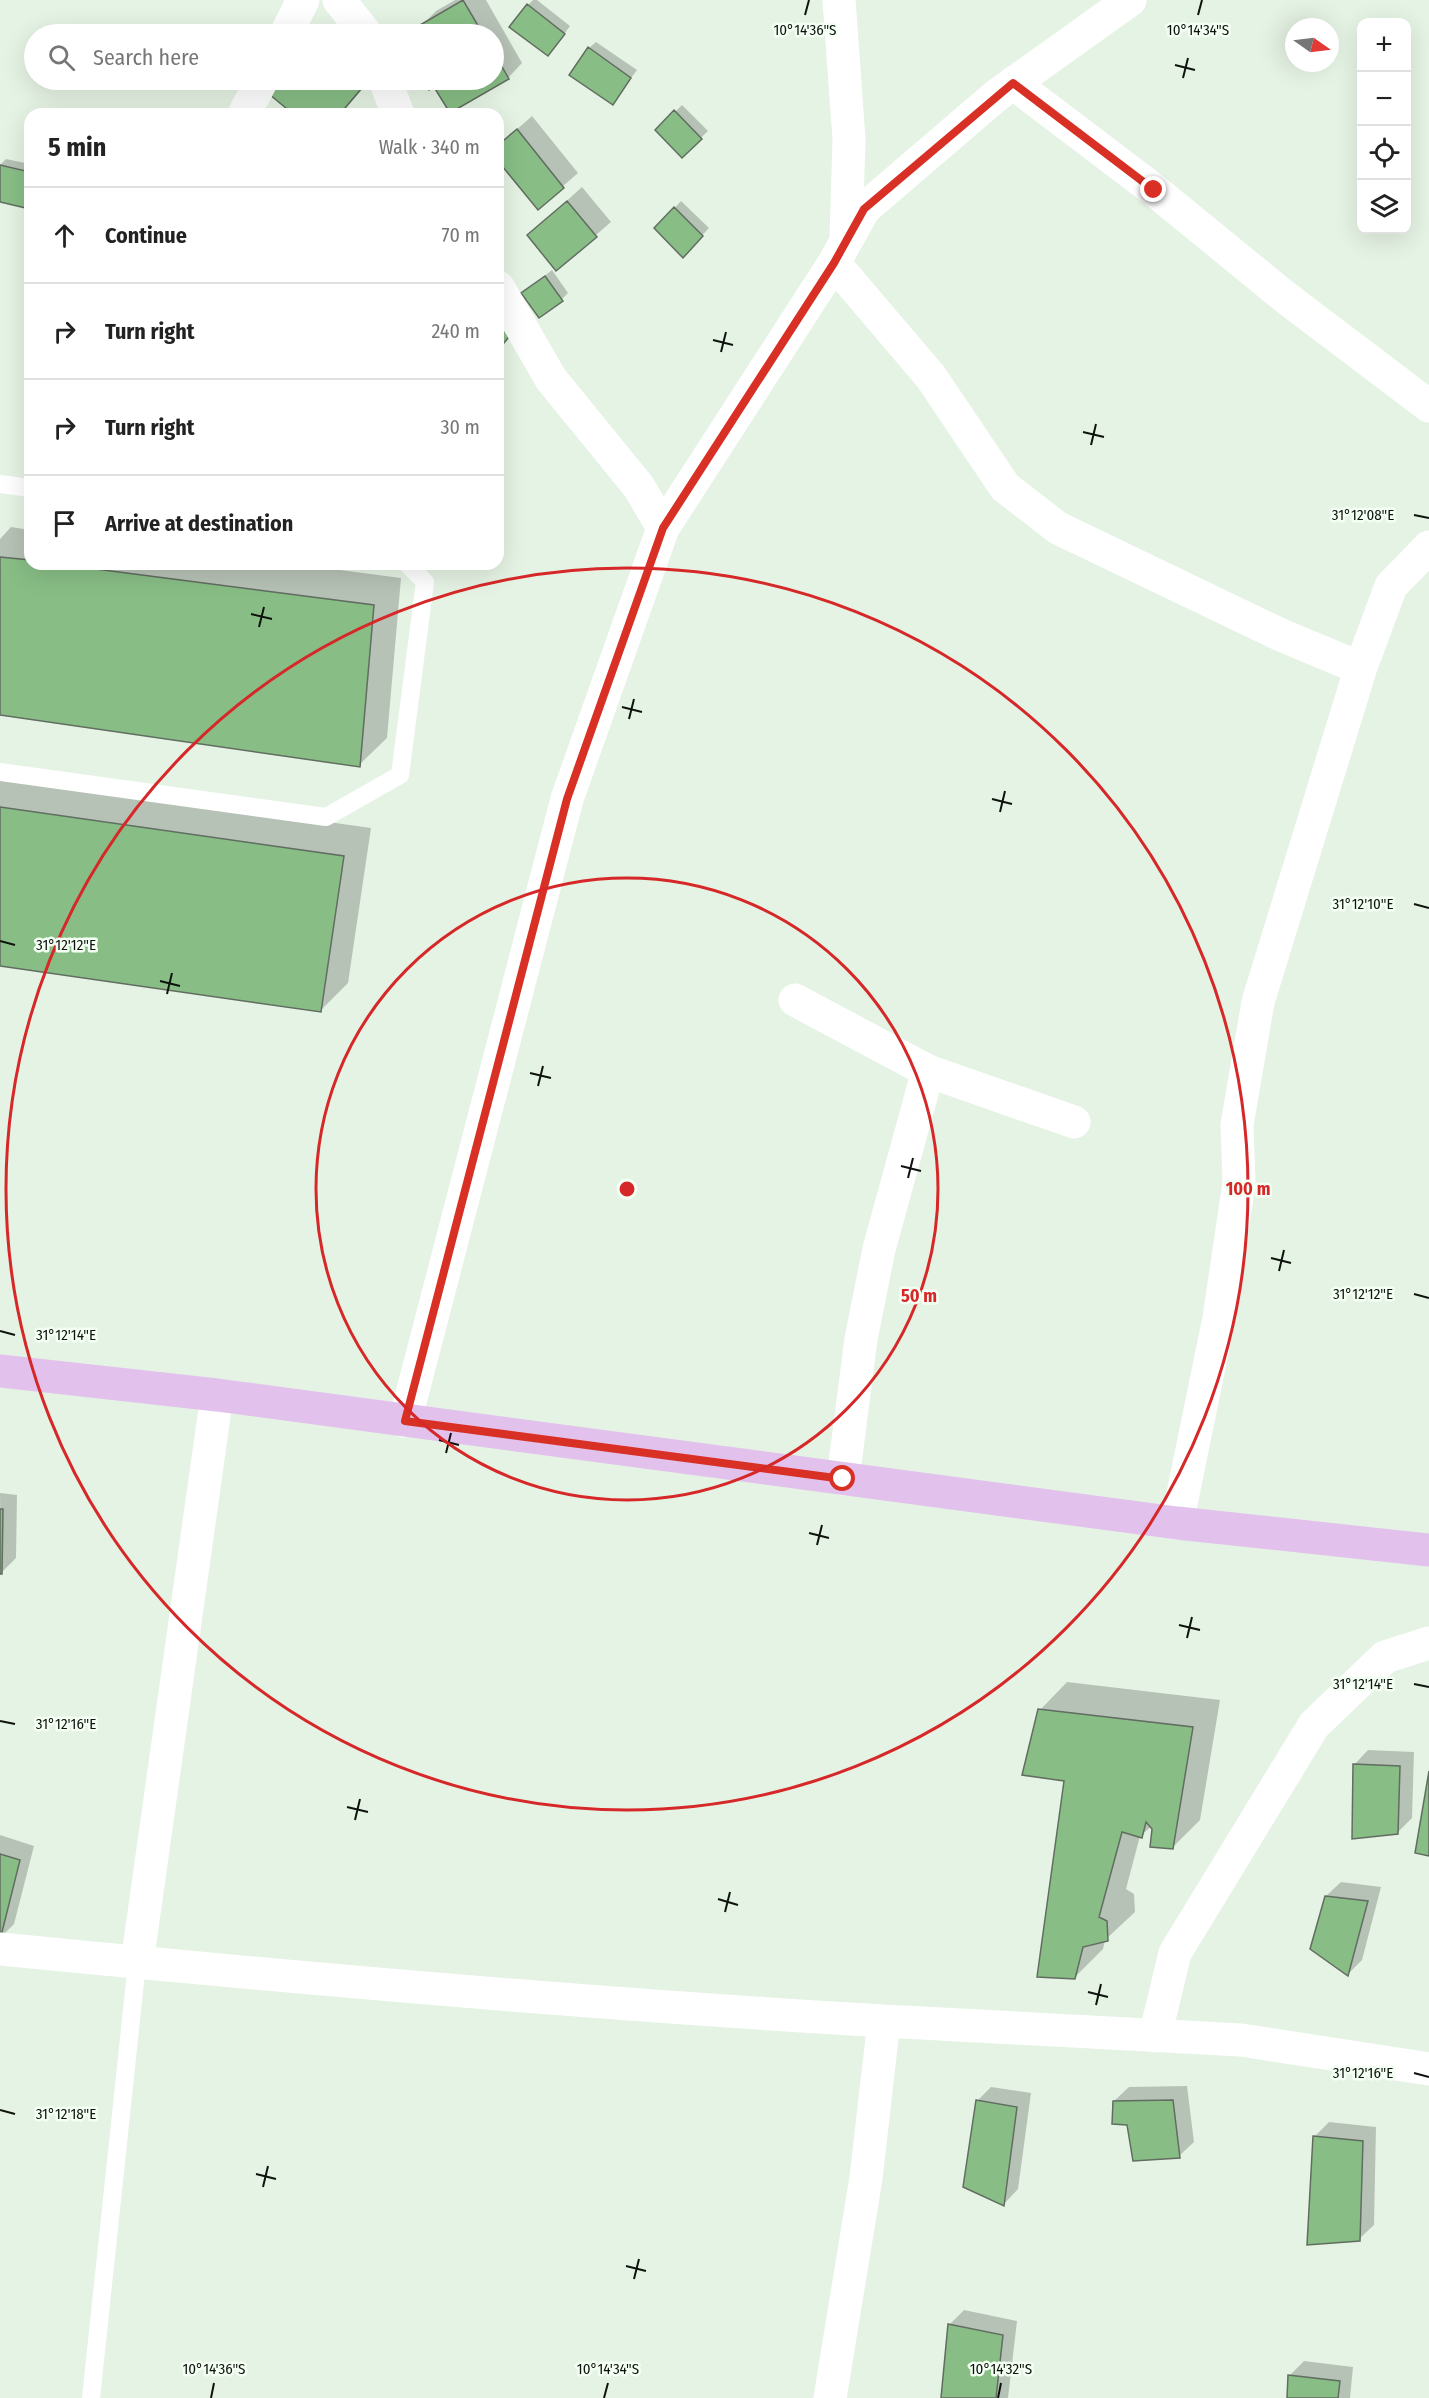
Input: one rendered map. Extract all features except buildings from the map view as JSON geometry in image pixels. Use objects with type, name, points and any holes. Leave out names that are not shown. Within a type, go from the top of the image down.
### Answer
[{"type":"main road","points":[[0,1371],[217,1395],[1177,1523],[1429,1550]]},
{"type":"street","points":[[291,24],[303,0]]},
{"type":"street","points":[[339,0],[358,24]]},
{"type":"street","points":[[839,0],[849,139],[840,250],[932,377],[1005,487],[1058,528],[1281,635],[1360,668]]},
{"type":"street","points":[[405,1421],[567,799],[663,528],[864,209],[1013,83],[1130,0]]},
{"type":"street","points":[[1013,83],[1154,190],[1285,297],[1429,406]]},
{"type":"street","points":[[247,108],[257,90]]},
{"type":"street","points":[[389,90],[396,108]]},
{"type":"street","points":[[504,297],[551,379],[639,487],[663,528]]},
{"type":"street","points":[[1177,1523],[1219,1318],[1239,1183],[1237,1125],[1258,1002],[1360,668],[1391,586],[1429,547]]},
{"type":"street","points":[[795,1000],[928,1071],[1074,1122]]},
{"type":"street","points":[[843,1479],[861,1339],[879,1249],[928,1071]]},
{"type":"street","points":[[137,1963],[217,1395]]},
{"type":"street","points":[[1155,2036],[1175,1953],[1314,1725],[1385,1657],[1429,1643]]},
{"type":"street","points":[[0,1949],[137,1963],[709,2010],[1241,2040],[1429,2069]]},
{"type":"street","points":[[830,2398],[866,2178],[884,2021]]},
{"type":"lane","points":[[0,484],[24,487]]},
{"type":"lane","points":[[0,772],[326,817],[400,775],[425,582],[413,570]]},
{"type":"lane","points":[[91,2398],[137,1963]]},
{"type":"route","points":[[843,1479],[405,1421],[567,799],[663,528],[834,263],[864,209],[1013,83],[1154,190]]}]
